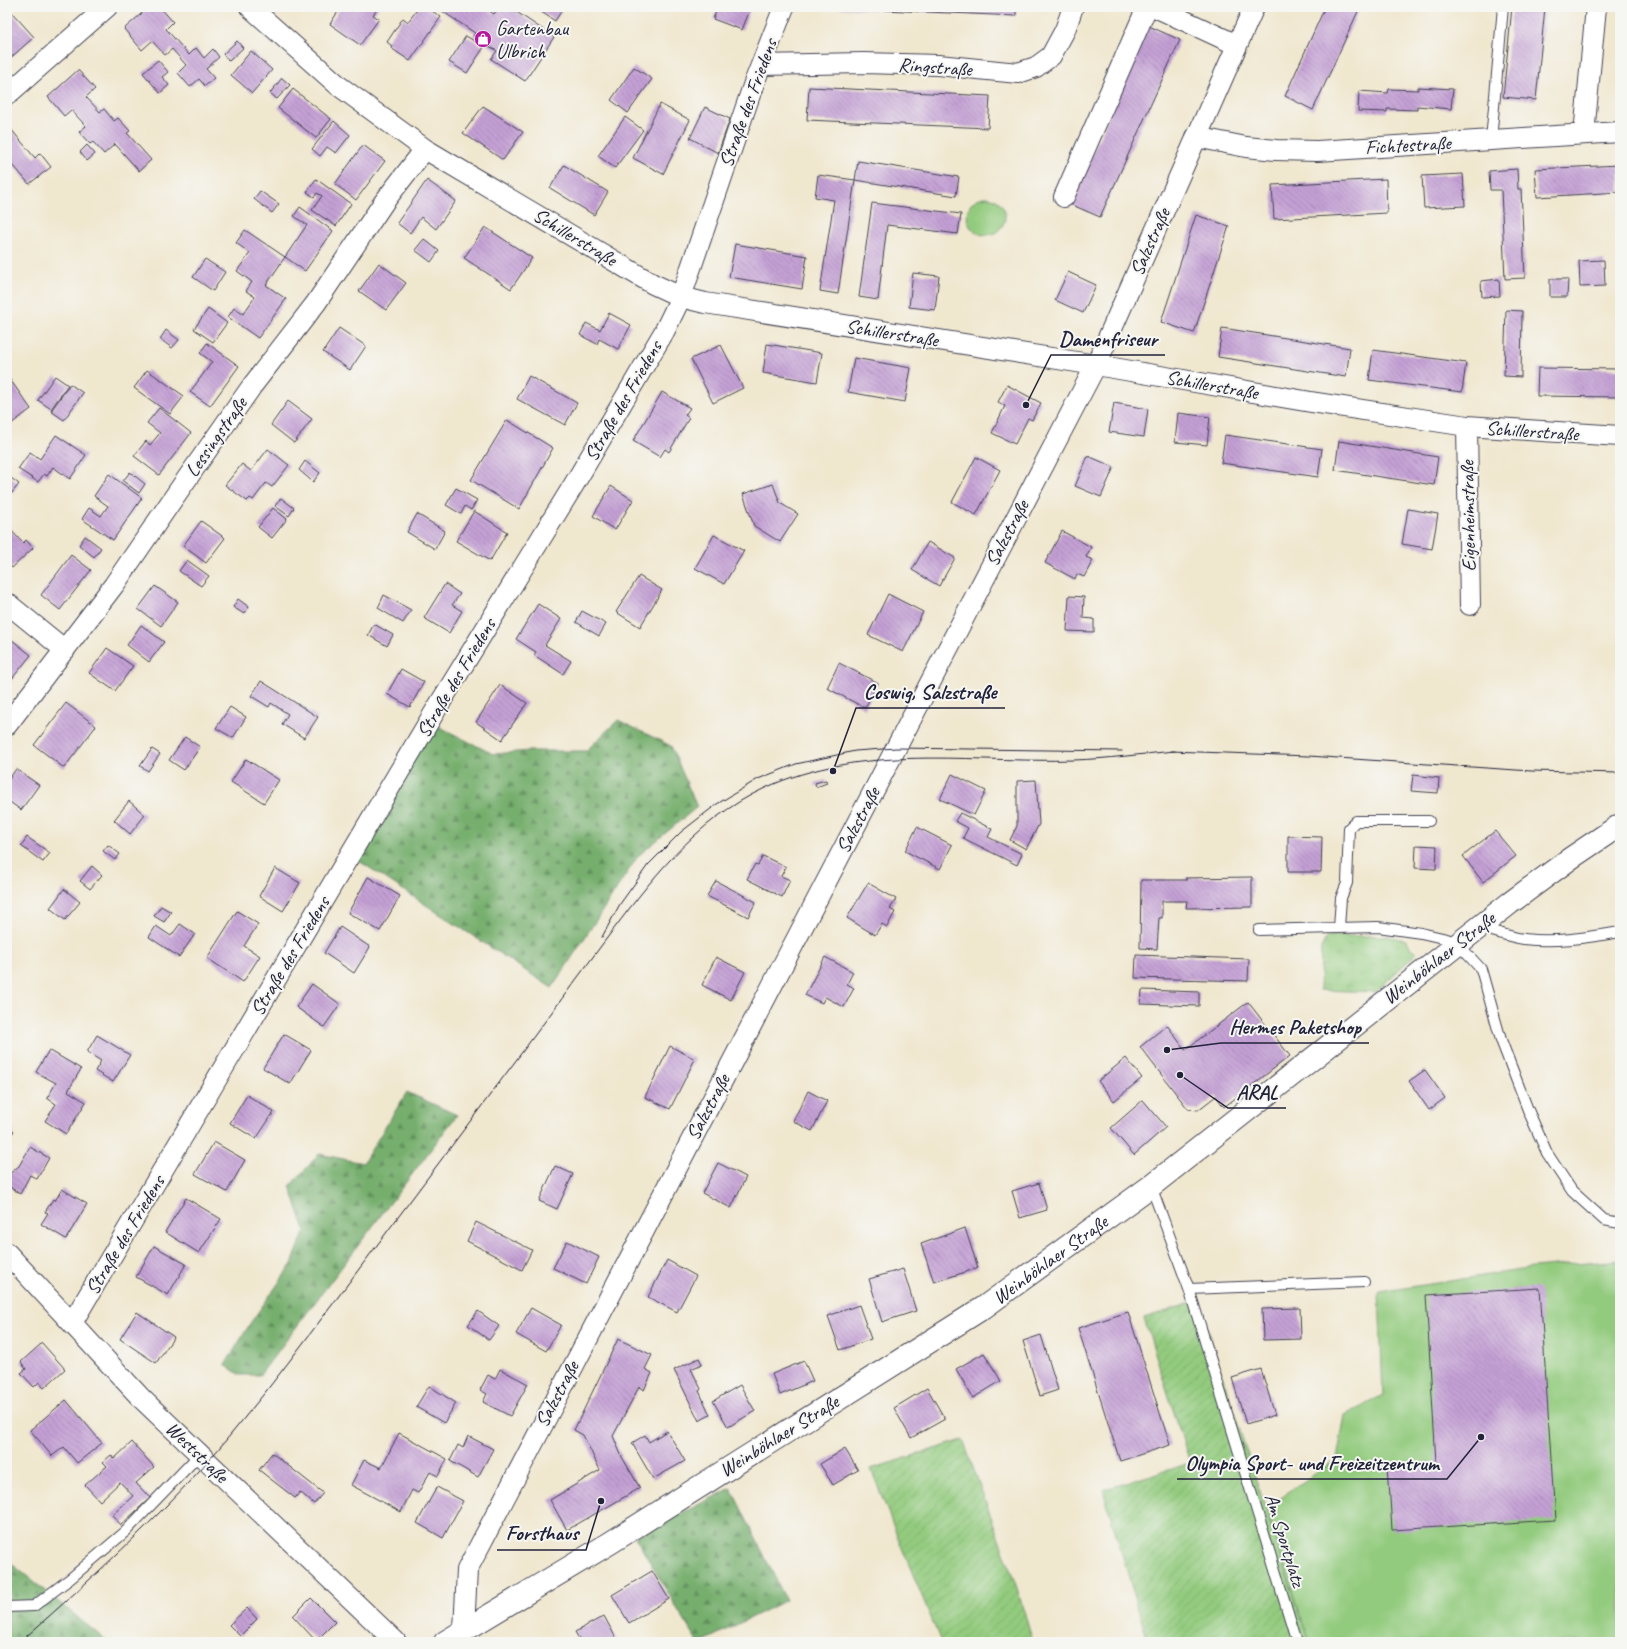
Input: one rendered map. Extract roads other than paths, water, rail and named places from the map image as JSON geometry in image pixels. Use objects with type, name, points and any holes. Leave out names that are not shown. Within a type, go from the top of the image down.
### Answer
[{"type":"main road","name":"Weinböhlaer Straße","points":[[445,1642],[610,1543],[983,1308],[1151,1186],[1479,927],[1571,858],[1620,825]]},
{"type":"street","points":[[7,95],[107,7]]},
{"type":"street","name":"Schillerstraße","points":[[250,7],[339,86],[426,149],[654,284],[681,297],[705,303],[1467,426],[1620,436]]},
{"type":"street","name":"Straße des Friedens","points":[[72,1323],[437,708],[577,480],[656,345],[681,297],[730,152],[761,65],[784,7]]},
{"type":"street","name":"Ringstraße","points":[[761,65],[863,62],[938,66],[1018,73],[1036,67],[1051,56],[1065,30],[1073,7]]},
{"type":"street","points":[[1064,197],[1147,7]]},
{"type":"street","points":[[1155,7],[1237,45]]},
{"type":"street","name":"Salzstraße","points":[[464,1630],[467,1570],[1096,365],[1254,7]]},
{"type":"street","points":[[1584,134],[1596,7]]},
{"type":"street","name":"Fichtestraße","points":[[1196,137],[1246,147],[1276,150],[1317,150],[1620,132]]},
{"type":"street","name":"Lessingstraße","points":[[7,725],[114,586],[252,386],[316,303],[384,202],[426,149]]},
{"type":"street","name":"Eigenheimstraße","points":[[1467,426],[1470,605]]},
{"type":"street","points":[[7,603],[65,650]]},
{"type":"street","name":"Weststraße","points":[[7,1253],[142,1399],[396,1642]]},
{"type":"lane","points":[[1491,140],[1503,7]]},
{"type":"lane","points":[[1339,928],[1341,898],[1347,884],[1349,828],[1356,821],[1429,821]]},
{"type":"lane","points":[[1259,930],[1378,927],[1421,933],[1446,939],[1458,944],[1481,969],[1501,1040],[1528,1110],[1547,1152],[1572,1191],[1604,1220],[1620,1223]]},
{"type":"lane","points":[[1479,927],[1510,936],[1540,940],[1583,938],[1620,932]]},
{"type":"lane","name":"Am Sportplatz","points":[[1151,1186],[1189,1289],[1297,1642]]},
{"type":"lane","points":[[1189,1289],[1364,1282]]},
{"type":"lane","points":[[7,1607],[34,1606],[71,1578],[125,1532],[200,1454]]},
{"type":"tram line","points":[[602,937],[620,904],[648,865],[681,832],[717,804],[758,779],[796,764],[855,751],[896,748],[1122,751]]},
{"type":"tram line","points":[[1170,751],[1309,756],[1531,771],[1620,773]]},
{"type":"tram line","points":[[20,1642],[78,1590],[163,1509],[216,1452],[253,1408],[356,1274],[604,942],[656,875],[675,854],[716,817],[765,788],[802,774],[840,765],[878,760],[917,758],[1074,760],[1111,758],[1175,751]]},
{"type":"place","name":"Gartenbau Ulbrich","points":[[483,39]]},
{"type":"place","name":"Damenfriseur","points":[[1026,405]]},
{"type":"place","name":"Coswig, Salzstraße","points":[[833,771]]},
{"type":"place","name":"Hermes Paketshop","points":[[1167,1050]]},
{"type":"place","name":"ARAL","points":[[1180,1075]]},
{"type":"place","name":"Olympia Sport- und Freizeitzentrum","points":[[1481,1437]]},
{"type":"place","name":"Forsthaus","points":[[601,1501]]}]
